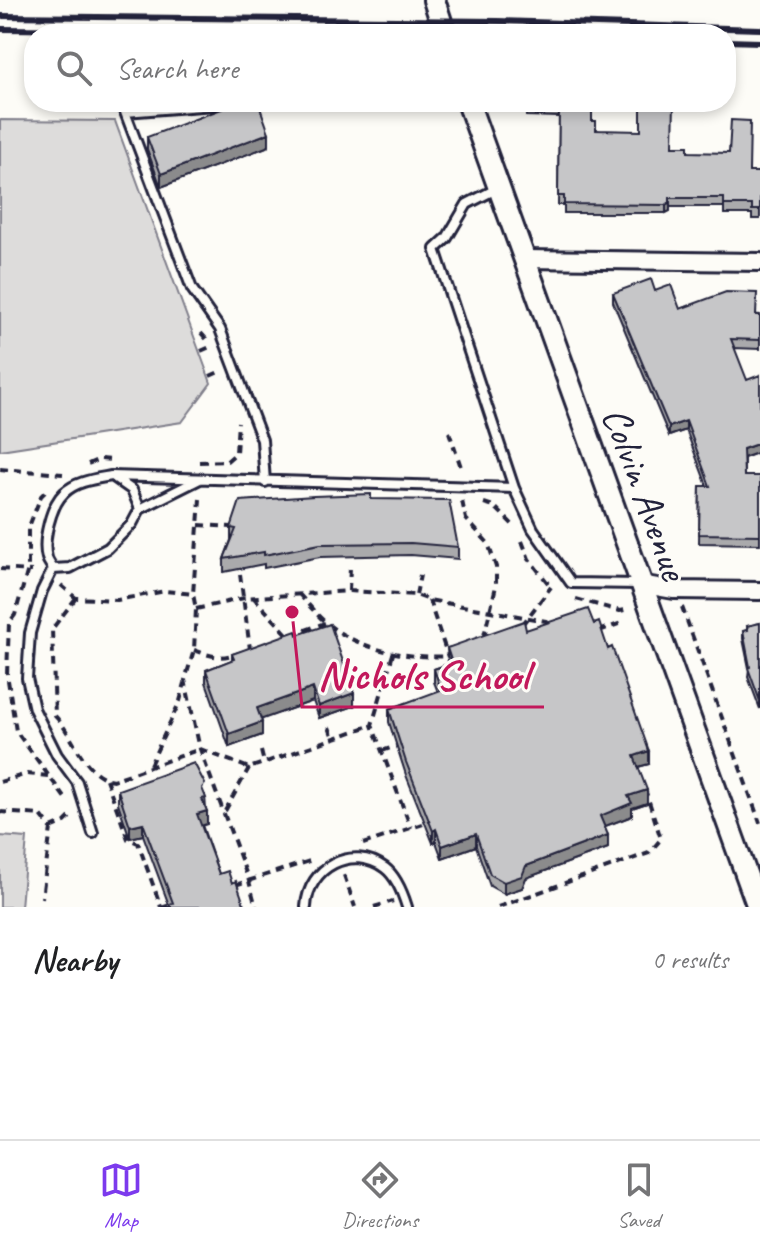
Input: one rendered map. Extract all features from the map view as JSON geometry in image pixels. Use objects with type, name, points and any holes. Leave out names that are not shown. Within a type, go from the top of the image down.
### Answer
[{"type":"street","points":[[434,0],[442,24]]},
{"type":"street","name":"Colvin Avenue","points":[[472,112],[758,907]]},
{"type":"street","points":[[524,259],[760,262]]},
{"type":"street","points":[[640,584],[674,590],[760,591]]},
{"type":"lane","points":[[125,112],[192,289],[220,329],[262,440],[265,482]]},
{"type":"lane","points":[[499,187],[467,204],[447,238],[435,249],[514,488],[533,529],[571,583],[640,584]]},
{"type":"lane","points":[[53,569],[46,557],[46,539],[56,502],[72,486],[111,476],[514,488]]},
{"type":"lane","points":[[111,476],[129,486],[140,509]]},
{"type":"lane","points":[[53,569],[70,568],[108,548],[132,524],[140,509],[201,478]]},
{"type":"lane","points":[[53,569],[42,591],[30,633],[27,678],[34,709],[57,755],[77,782],[93,833]]},
{"type":"lane","points":[[306,907],[310,886],[322,870],[338,861],[358,858],[386,869],[394,878],[407,907]]},
{"type":"path","points":[[201,351],[210,347]]},
{"type":"path","points":[[210,376],[219,372]]},
{"type":"path","points":[[449,432],[461,467]]},
{"type":"path","points":[[0,469],[63,474]]},
{"type":"path","points":[[462,496],[466,519],[488,543],[496,567],[496,586],[482,646],[492,642]]},
{"type":"path","points":[[150,765],[180,701],[194,650],[196,609],[193,594],[200,499]]},
{"type":"path","points":[[199,525],[233,527]]},
{"type":"path","points":[[349,591],[350,567]]},
{"type":"path","points":[[0,569],[32,571]]},
{"type":"path","points":[[240,574],[250,649]]},
{"type":"path","points":[[416,595],[420,575]]},
{"type":"path","points":[[61,585],[76,598],[117,600],[165,591],[193,594]]},
{"type":"path","points":[[519,630],[551,587]]},
{"type":"path","points":[[196,609],[244,598],[349,591],[416,595],[546,621],[551,630]]},
{"type":"path","points":[[299,594],[326,623],[372,647],[393,654],[448,657],[459,653]]},
{"type":"path","points":[[253,597],[289,636]]},
{"type":"path","points":[[76,598],[52,629],[55,716],[64,725],[81,759],[106,779],[113,780],[200,749],[249,768],[372,725]]},
{"type":"path","points":[[429,600],[448,657]]},
{"type":"path","points":[[620,611],[629,609]]},
{"type":"path","points":[[684,610],[760,823]]},
{"type":"path","points":[[597,631],[624,622]]},
{"type":"path","points":[[276,640],[326,623]]},
{"type":"path","points":[[298,633],[301,643]]},
{"type":"path","points":[[194,650],[214,657],[227,657],[263,645]]},
{"type":"path","points":[[393,654],[372,725],[411,828]]},
{"type":"path","points":[[227,657],[230,668]]},
{"type":"path","points":[[185,680],[200,749],[256,907]]},
{"type":"path","points":[[329,727],[333,738]]},
{"type":"path","points":[[382,751],[399,745]]},
{"type":"path","points":[[261,751],[264,763]]},
{"type":"path","points":[[224,813],[249,768]]},
{"type":"path","points":[[0,782],[27,774],[58,774]]},
{"type":"path","points":[[106,779],[128,839],[140,842],[161,907]]},
{"type":"path","points":[[498,907],[649,853],[661,839],[644,785]]},
{"type":"path","points":[[0,812],[41,815],[51,828],[42,898]]},
{"type":"path","points":[[51,828],[73,815]]},
{"type":"path","points":[[341,869],[355,907]]},
{"type":"path","points":[[235,885],[270,874]]},
{"type":"path","points":[[374,907],[395,900]]},
{"type":"shaded area","points":[[0,120],[115,121],[211,383],[182,422],[0,450]]},
{"type":"shaded area","points":[[0,836],[27,838],[21,907],[0,907]]},
{"type":"building","points":[[213,112],[262,112],[269,133],[161,174],[147,137]]},
{"type":"building","points":[[559,112],[592,112],[596,130],[641,131],[641,112],[674,112],[673,146],[688,146],[688,152],[729,153],[731,120],[750,121],[749,172],[760,172],[760,210],[752,210],[752,205],[724,205],[724,198],[670,198],[666,205],[564,204],[564,196],[558,196]]},
{"type":"building","points":[[651,279],[655,291],[671,285],[680,309],[726,292],[757,293],[760,340],[731,339],[747,380],[760,375],[760,443],[743,449],[744,476],[760,476],[760,535],[699,534],[700,486],[710,486],[686,421],[669,427],[613,293]]},
{"type":"building","points":[[371,494],[371,499],[449,500],[458,547],[411,543],[320,544],[224,559],[236,529],[231,528],[240,501]]},
{"type":"building","points":[[588,609],[594,624],[599,622],[608,649],[612,647],[649,751],[634,756],[647,790],[628,796],[632,803],[600,816],[608,835],[526,866],[522,876],[504,882],[490,874],[476,834],[442,846],[406,762],[389,709],[441,690],[434,669],[452,663],[447,648],[524,621],[526,630]]},
{"type":"building","points":[[760,623],[760,701],[748,668],[743,631],[748,630],[747,626]]},
{"type":"building","points":[[330,624],[354,693],[319,706],[313,688],[257,708],[262,722],[229,734],[206,670],[234,659],[232,654],[296,631],[297,635]]},
{"type":"building","points":[[194,763],[205,784],[202,788],[206,798],[202,799],[207,811],[197,814],[219,874],[228,871],[232,883],[236,881],[245,907],[161,907],[173,903],[143,823],[130,826],[118,790]]},
{"type":"railway","points":[[0,16],[596,24]]},
{"type":"railway","points":[[736,28],[760,29]]},
{"type":"railway","points":[[0,29],[24,29]]},
{"type":"railway","points":[[736,41],[760,42]]},
{"type":"place","name":"Nichols School","points":[[292,612]]}]
